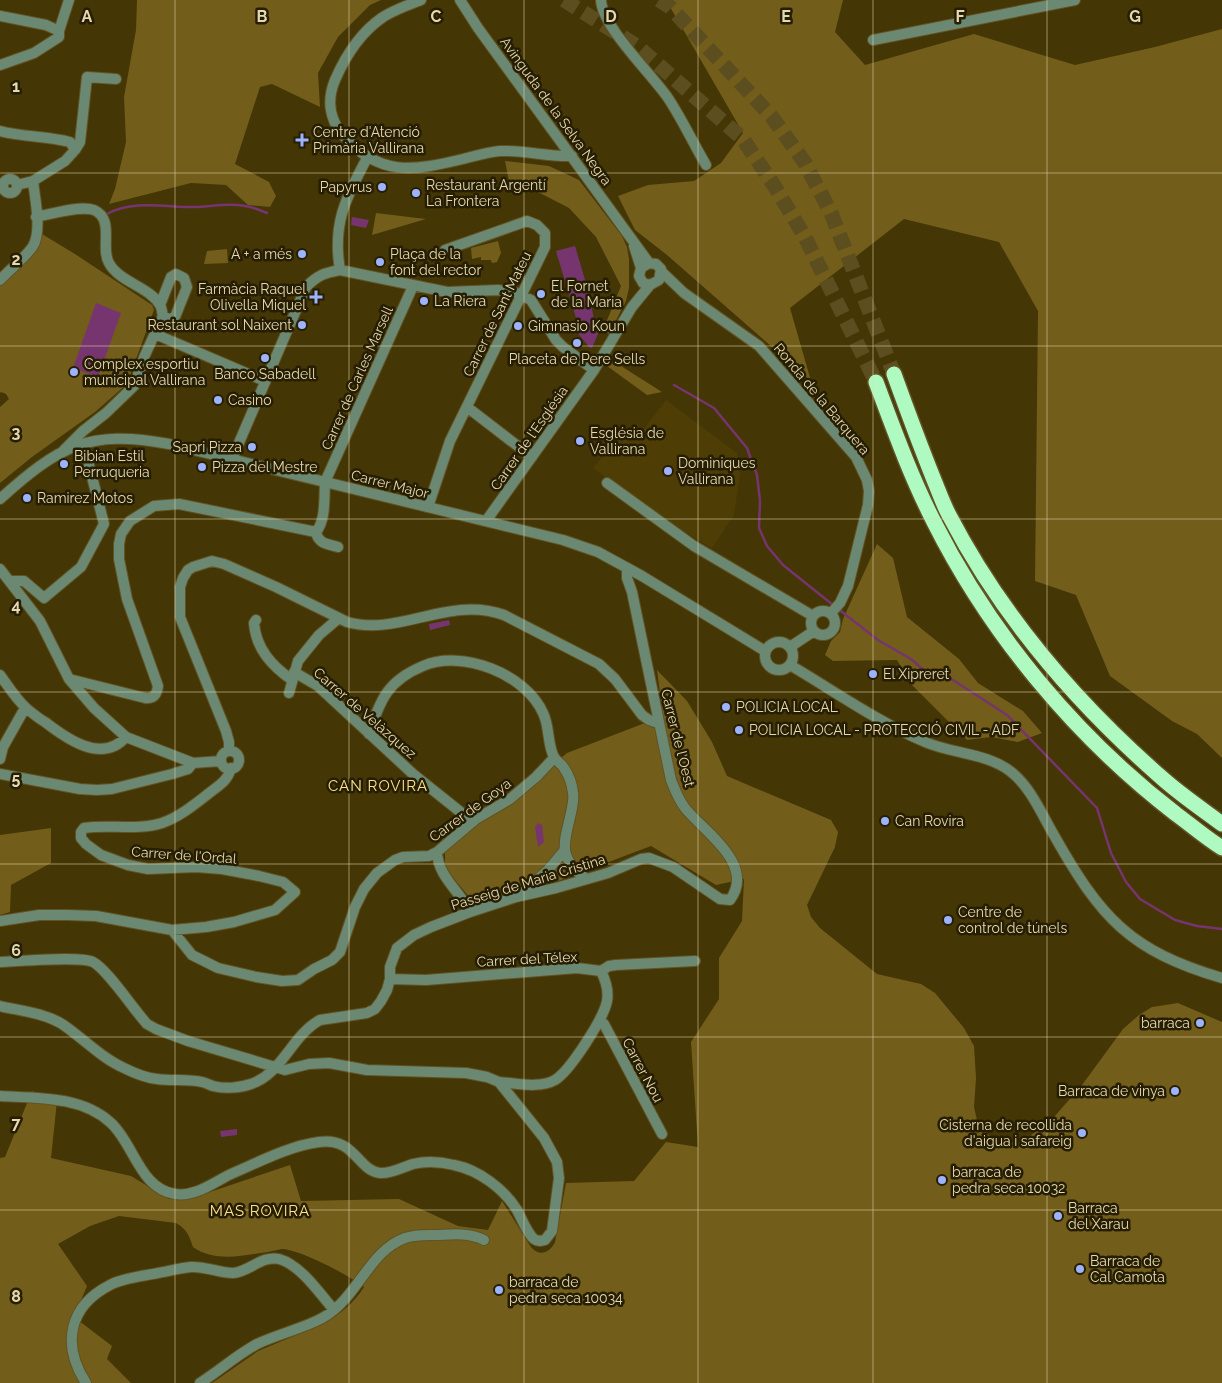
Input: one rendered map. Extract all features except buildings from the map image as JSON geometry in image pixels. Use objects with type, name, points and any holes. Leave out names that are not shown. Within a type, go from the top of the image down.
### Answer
[{"type":"highway","points":[[894,374],[948,514],[988,581],[1018,626],[1054,671],[1099,721],[1163,779],[1222,824]]},
{"type":"highway","points":[[876,382],[906,462],[934,523],[973,591],[1005,638],[1042,684],[1090,738],[1147,792],[1222,848]]},
{"type":"street","points":[[0,65],[34,53],[59,36],[62,18],[70,0]]},
{"type":"street","points":[[421,0],[389,14],[364,34],[341,67],[331,91],[330,105],[337,128],[348,141],[367,158],[395,167],[408,168],[431,167],[503,151],[572,156]]},
{"type":"street","name":"Avinguda de la Selva Negra","points":[[460,0],[478,28],[632,238],[645,265],[656,264],[661,271]]},
{"type":"street","points":[[601,0],[601,6],[610,25],[668,98],[706,165]]},
{"type":"street","points":[[873,40],[1075,0]]},
{"type":"street","points":[[0,16],[46,24],[59,31]]},
{"type":"street","points":[[3,189],[10,194],[15,192],[17,185],[33,181],[65,160],[80,142],[86,77],[116,79]]},
{"type":"street","points":[[0,131],[19,136],[49,137],[70,142],[75,150]]},
{"type":"street","points":[[340,270],[337,244],[342,211],[367,158]]},
{"type":"street","points":[[0,280],[32,247],[36,236],[33,181]]},
{"type":"street","points":[[36,217],[86,208],[98,213],[104,220],[107,261],[114,270],[156,301],[163,316],[169,319],[174,317],[187,287],[184,278],[176,274],[171,277],[156,301]]},
{"type":"street","name":"Carrer de Sant Mateu","points":[[428,507],[450,441],[545,247],[545,233],[537,225],[527,221],[445,250]]},
{"type":"street","points":[[645,265],[639,273],[649,283]]},
{"type":"street","points":[[232,459],[306,287],[317,276],[340,270],[448,292],[498,290],[523,295],[530,300],[556,340],[594,370],[632,307],[649,283],[661,277],[661,271]]},
{"type":"street","name":"Ronda de la Barquera","points":[[661,271],[684,293],[759,346],[856,457],[863,469],[869,491],[868,505],[860,540],[848,586],[840,603],[830,613]]},
{"type":"street","name":"Ronda de la Barquera","points":[[649,283],[684,293]]},
{"type":"street","name":"Carrer de Carles Marsell","points":[[325,482],[414,286]]},
{"type":"street","points":[[64,450],[83,431],[130,392],[163,316]]},
{"type":"street","points":[[155,334],[265,382]]},
{"type":"street","name":"Carrer de l'Església","points":[[486,522],[594,370]]},
{"type":"street","points":[[467,406],[532,457]]},
{"type":"street","name":"Carrer Major","points":[[0,499],[32,472],[64,450],[94,440],[136,439],[169,444],[591,549],[642,576],[766,651]]},
{"type":"street","points":[[10,581],[24,581],[44,598],[81,567],[104,524],[89,465]]},
{"type":"street","points":[[316,532],[319,528],[323,511],[325,482]]},
{"type":"street","points":[[607,483],[694,546],[813,616]]},
{"type":"street","points":[[69,679],[150,699],[156,694],[158,686],[127,599],[119,559],[121,534],[130,521],[142,512],[154,506],[178,504],[316,532]]},
{"type":"street","points":[[316,532],[319,540],[323,543],[338,547]]},
{"type":"street","points":[[229,751],[226,731],[180,617],[180,587],[183,578],[188,570],[193,567],[212,561],[224,564],[358,626],[372,626],[464,609],[496,612],[528,626],[600,664],[615,679],[646,718],[658,723]]},
{"type":"street","name":"Carrer de l'Oest","points":[[627,568],[627,578],[632,592],[671,780],[678,797],[686,809],[724,848],[735,868],[737,888],[730,900]]},
{"type":"street","points":[[0,569],[40,621],[69,679],[94,708],[126,737],[193,763],[221,761]]},
{"type":"street","points":[[632,592],[642,576]]},
{"type":"street","points":[[820,610],[830,613],[835,619],[836,624],[832,631],[829,634],[821,635],[814,631],[811,625],[813,616],[820,610]]},
{"type":"street","name":"Carrer de Velàzquez","points":[[339,618],[319,635],[308,648],[298,661],[293,676],[318,686],[413,774],[473,822]]},
{"type":"street","points":[[256,620],[254,623],[255,632],[270,662],[293,676],[289,693]]},
{"type":"street","points":[[790,647],[814,631]]},
{"type":"street","points":[[775,642],[780,642],[790,647],[793,656],[790,665],[780,671],[771,668],[765,661],[766,651],[775,642]]},
{"type":"street","points":[[369,734],[387,691],[400,677],[436,661],[467,661],[494,669],[516,682],[534,698],[547,722],[554,758],[565,769],[571,782],[574,796],[564,851],[548,870],[526,891],[516,897]]},
{"type":"street","points":[[790,665],[908,734],[937,746],[991,760],[1012,773],[1030,794],[1087,890],[1114,922],[1135,940],[1164,957],[1180,965],[1222,978]]},
{"type":"street","points":[[0,675],[25,708],[62,736],[78,744],[102,749],[114,747],[126,737]]},
{"type":"street","points":[[0,759],[3,747],[25,708]]},
{"type":"street","points":[[229,751],[236,753],[238,757],[237,764],[231,768],[225,767],[221,761],[223,754],[229,751]]},
{"type":"street","name":"Carrer de Goya","points":[[172,930],[192,955],[218,968],[256,978],[282,981],[298,980],[332,960],[340,952],[355,907],[364,889],[378,873],[403,857],[429,856],[436,852],[473,822],[510,800],[554,758]]},
{"type":"street","points":[[0,774],[80,789],[97,790],[112,789],[172,774],[188,769],[193,763]]},
{"type":"street","name":"Carrer de l'Ordal","points":[[172,930],[234,922],[275,910],[295,892],[283,882],[222,870],[196,867],[148,869],[128,865],[101,854],[86,844],[81,838],[81,832],[84,828],[95,826],[146,826],[161,823],[189,809],[220,785],[227,779],[231,768]]},
{"type":"street","points":[[564,851],[577,872],[586,879]]},
{"type":"street","points":[[436,852],[437,862],[470,912]]},
{"type":"street","name":"Passeig de Maria Cristina","points":[[0,1006],[51,1018],[83,1039],[115,1064],[155,1079],[202,1082],[215,1087],[239,1087],[252,1084],[264,1077],[301,1036],[320,1020],[367,1013],[375,1009],[381,1001],[390,979],[390,967],[397,948],[414,935],[430,927],[516,897],[608,873],[641,859],[649,858],[673,868],[720,899],[730,900]]},
{"type":"street","points":[[0,921],[39,915],[96,916],[172,930]]},
{"type":"street","points":[[0,962],[79,959],[93,962],[105,973],[147,1024],[188,1041],[285,1070],[309,1064],[329,1063],[367,1070],[466,1073],[487,1077],[499,1082],[531,1085],[555,1080],[564,1072],[599,1021],[606,1005],[608,992],[601,972],[609,966],[616,965],[695,961]]},
{"type":"street","name":"Carrer del Télex","points":[[390,979],[426,980],[570,968],[601,972]]},
{"type":"street","name":"Carrer Nou","points":[[599,1021],[604,1024],[662,1134]]},
{"type":"street","points":[[0,1096],[38,1098],[73,1103],[100,1116],[111,1123],[119,1133],[139,1166],[150,1179],[166,1191],[175,1194],[187,1194],[200,1190],[274,1156],[321,1141],[340,1143],[373,1171],[381,1173],[420,1163],[436,1162],[456,1165],[472,1171],[497,1188],[515,1208],[533,1239],[543,1241],[548,1238],[552,1231],[559,1170],[554,1154],[544,1138],[499,1082]]},
{"type":"street","points":[[200,1383],[243,1352],[293,1329],[318,1320],[334,1310],[348,1297],[380,1255],[394,1243],[418,1235],[475,1235],[484,1240]]},
{"type":"street","points":[[86,1383],[73,1351],[72,1328],[83,1305],[112,1284],[191,1267],[234,1272],[264,1260],[276,1259],[291,1265],[301,1273],[334,1310]]},
{"type":"shaded area","points":[[137,0],[381,0],[370,5],[338,37],[318,73],[320,107],[272,84],[260,87],[235,164],[269,182],[276,196],[270,207],[248,205],[226,185],[191,183],[109,204],[115,189],[126,142],[124,97],[136,30]]},
{"type":"shaded area","points":[[666,0],[843,0],[835,32],[865,65],[974,34],[1075,65],[1155,47],[1222,29],[1222,758],[1197,734],[1172,721],[1110,676],[1076,595],[1035,581],[1038,311],[999,242],[904,219],[790,308],[811,381],[667,255],[635,230],[618,196],[648,185],[694,181],[721,163],[743,133]]},
{"type":"shaded area","points":[[505,161],[549,166],[579,180],[622,236],[627,247],[629,259],[629,288],[626,301],[609,334],[603,330],[621,286],[596,237],[569,208],[536,191],[511,192]]},
{"type":"shaded area","points":[[376,213],[426,219],[372,235]]},
{"type":"shaded area","points":[[352,217],[369,220],[366,228],[351,225]]},
{"type":"shaded area","name":"Complex esportiu municipal Vallirana","points":[[42,234],[152,305],[154,310],[127,384],[95,412],[32,457],[0,483],[0,407],[9,399],[6,394],[0,393],[0,285],[25,259]]},
{"type":"shaded area","points":[[498,241],[501,253],[497,262],[492,263],[491,260],[481,260],[481,257],[472,259],[471,248]]},
{"type":"shaded area","points":[[575,246],[591,300],[594,319],[600,329],[592,348],[576,331],[576,318],[556,251]]},
{"type":"shaded area","points":[[227,249],[228,263],[204,264],[207,251]]},
{"type":"shaded area","points":[[96,303],[121,313],[98,377],[73,368]]},
{"type":"shaded area","points":[[610,359],[662,392],[647,395],[607,366]]},
{"type":"shaded area","name":"Dominiques Vallirana","points":[[666,400],[737,453],[740,474],[734,515],[712,548],[663,519],[593,468],[611,444],[605,440],[614,429],[631,442],[636,436],[638,437]]},
{"type":"shaded area","points":[[877,544],[893,558],[907,617],[959,659],[978,683],[1023,711],[1042,733],[1018,742],[991,737],[967,740],[911,684],[897,660],[833,661],[825,655],[831,641],[840,632],[843,619]]},
{"type":"shaded area","points":[[449,620],[450,625],[430,630],[429,624]]},
{"type":"shaded area","points":[[657,670],[687,701],[712,742],[727,776],[831,820],[838,832],[835,847],[807,905],[811,917],[820,928],[877,974],[921,984],[935,993],[964,1028],[974,1046],[976,1078],[974,1107],[977,1120],[987,1134],[1001,1141],[1021,1143],[1054,1117],[1082,1085],[1123,1029],[1152,1007],[1178,1003],[1222,1022],[1222,1383],[212,1383],[258,1351],[325,1323],[347,1307],[364,1287],[325,1264],[303,1254],[282,1249],[230,1257],[211,1255],[193,1247],[186,1231],[176,1223],[119,1216],[90,1226],[58,1244],[87,1286],[74,1317],[112,1346],[107,1359],[131,1383],[0,1383],[0,1158],[5,1157],[32,1091],[57,1101],[51,1158],[131,1176],[169,1199],[192,1198],[290,1165],[301,1201],[399,1199],[458,1226],[488,1230],[502,1201],[531,1247],[541,1253],[550,1249],[555,1242],[566,1183],[634,1181],[666,1142],[698,1147],[691,1042],[719,999],[719,958],[742,921],[744,879],[716,885],[651,846],[561,880],[475,904],[445,868],[445,849],[472,822],[508,803],[567,753],[663,716]]},
{"type":"shaded area","points":[[538,823],[542,825],[544,842],[538,847],[535,827]]},
{"type":"shaded area","points":[[51,828],[51,863],[11,885],[10,912],[0,915],[0,835]]},
{"type":"shaded area","points":[[237,1129],[237,1135],[221,1137],[220,1131]]},
{"type":"waterway","points":[[107,214],[118,209],[140,205],[187,207],[239,205],[248,206],[267,213]]},
{"type":"waterway","points":[[674,385],[714,408],[747,448],[757,475],[760,501],[759,528],[767,546],[783,565],[833,605]]},
{"type":"waterway","points":[[837,608],[878,640],[911,659],[927,673],[953,680],[1007,715],[1097,808],[1111,853],[1126,882],[1140,899],[1175,920],[1197,926],[1222,929]]},
{"type":"tunnel","points":[[564,0],[637,46],[743,139],[805,237],[876,382]]},
{"type":"tunnel","points":[[659,0],[670,7],[772,117],[805,163],[831,213],[894,374]]},
{"type":"place","name":"Centre d'Atenció Primària Vallirana","points":[[302,140]]},
{"type":"place","name":"Papyrus","points":[[382,187]]},
{"type":"place","name":"Restaurant Argentí La Frontera","points":[[416,193]]},
{"type":"place","name":"A + a més","points":[[302,254]]},
{"type":"place","name":"Plaça de la font del rector","points":[[380,262]]},
{"type":"place","name":"El Fornet de la Maria","points":[[541,294]]},
{"type":"place","name":"Farmàcia Raquel Olivella Miquel","points":[[316,297]]},
{"type":"place","name":"La Riera","points":[[424,301]]},
{"type":"place","name":"Restaurant sol Naixent","points":[[302,325]]},
{"type":"place","name":"Gimnasio Koun","points":[[518,326]]},
{"type":"place","name":"Placeta de Pere Sells","points":[[577,343]]},
{"type":"place","name":"Banco Sabadell","points":[[265,358]]},
{"type":"place","name":"Complex esportiu municipal Vallirana","points":[[74,372]]},
{"type":"place","name":"Casino","points":[[218,400]]},
{"type":"place","name":"Església de Vallirana","points":[[580,441]]},
{"type":"place","name":"Sapri Pizza","points":[[252,447]]},
{"type":"place","name":"Bibian Estil Perruqueria","points":[[64,464]]},
{"type":"place","name":"Pizza del Mestre","points":[[202,467]]},
{"type":"place","name":"Dominiques Vallirana","points":[[668,471]]},
{"type":"place","name":"Ramirez Motos","points":[[27,498]]},
{"type":"place","name":"El Xipreret","points":[[873,674]]},
{"type":"place","name":"POLICIA LOCAL","points":[[726,707]]},
{"type":"place","name":"POLICIA LOCAL - PROTECCIÓ CIVIL - ADF","points":[[739,730]]},
{"type":"place","name":"Can Rovira","points":[[885,821]]},
{"type":"place","name":"Centre de control de túnels","points":[[948,920]]},
{"type":"place","name":"barraca","points":[[1200,1023]]},
{"type":"place","name":"Barraca de vinya","points":[[1175,1091]]},
{"type":"place","name":"Cisterna de recollida d'aigua i safareig","points":[[1082,1133]]},
{"type":"place","name":"barraca de pedra seca 10032","points":[[942,1180]]},
{"type":"place","name":"Barraca del Xarau","points":[[1058,1216]]},
{"type":"place","name":"Barraca de Cal Camota","points":[[1080,1269]]},
{"type":"place","name":"barraca de pedra seca 10034","points":[[499,1290]]},
{"type":"district","name":"CAN ROVIRA","points":[[378,786]]},
{"type":"district","name":"MAS ROVIRA","points":[[260,1211]]}]
